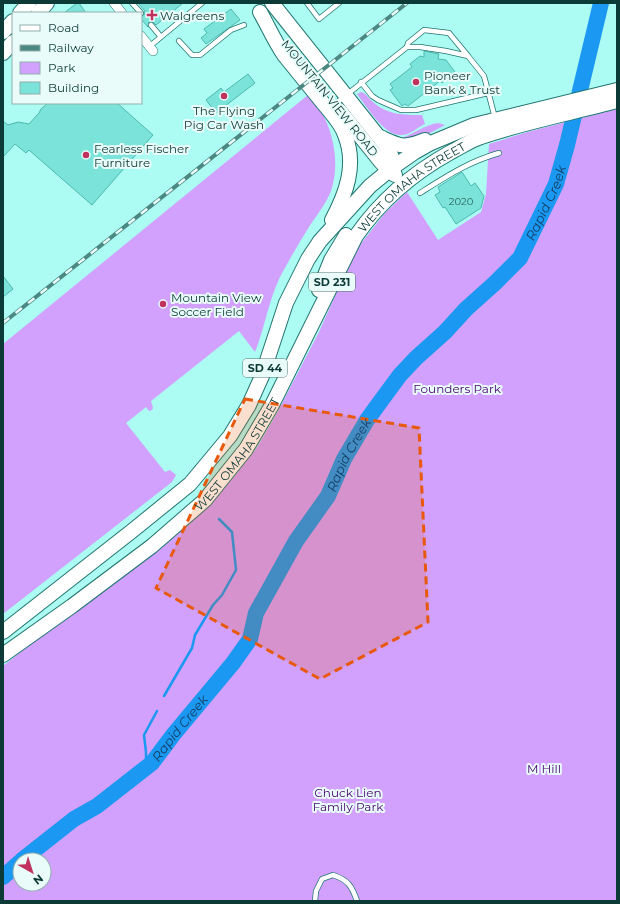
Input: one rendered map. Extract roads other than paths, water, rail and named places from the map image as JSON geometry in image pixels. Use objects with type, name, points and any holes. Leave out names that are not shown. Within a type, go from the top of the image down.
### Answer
[{"type":"main road","points":[[39,12],[47,3]]},
{"type":"main road","name":"MOUNTAIN VIEW ROAD","points":[[264,5],[346,95],[379,137],[392,166]]},
{"type":"main road","name":"MOUNTAIN VIEW ROAD","points":[[264,5],[335,104],[392,166]]},
{"type":"main road","name":"SD 44","points":[[264,5],[283,53],[335,118],[343,130],[348,143],[350,165],[348,182],[343,199],[320,241]]},
{"type":"main road","points":[[3,32],[12,22]]},
{"type":"main road","points":[[3,53],[12,43]]},
{"type":"main road","name":"WEST OMAHA STREET","points":[[3,655],[152,546],[205,500],[246,448],[272,405],[356,236],[378,208],[400,187],[416,174],[439,159],[497,126],[617,90]]},
{"type":"main road","name":"WEST OMAHA STREET","points":[[519,120],[617,102]]},
{"type":"main road","points":[[379,137],[395,145],[408,145],[425,141],[467,121],[474,125]]},
{"type":"main road","name":"WEST OMAHA STREET","points":[[3,632],[190,484],[230,436],[249,405],[262,376],[286,303],[308,259],[320,241],[370,186],[392,166],[431,143],[474,125],[497,126]]},
{"type":"main road","points":[[392,166],[402,177],[416,174]]},
{"type":"main road","points":[[289,369],[311,309],[332,260],[359,216],[389,184],[392,166]]},
{"type":"street","points":[[114,3],[121,12]]},
{"type":"street","points":[[142,37],[151,48]]},
{"type":"lane","points":[[132,3],[140,12]]},
{"type":"lane","points":[[151,48],[161,37],[202,3]]},
{"type":"lane","points":[[307,3],[319,19],[339,3]]},
{"type":"lane","points":[[151,25],[161,37]]},
{"type":"lane","points":[[179,41],[192,55],[200,55],[231,30],[244,25]]},
{"type":"lane","points":[[335,104],[407,47],[408,43],[424,30],[449,33],[484,76],[497,126]]},
{"type":"lane","points":[[407,47],[420,47],[468,56]]},
{"type":"lane","points":[[362,82],[372,96],[401,110],[416,110],[488,93]]},
{"type":"lane","points":[[420,193],[459,168],[481,158],[499,153]]},
{"type":"lane","points":[[315,901],[316,891],[322,879],[333,875],[345,879],[354,892],[357,901]]},
{"type":"waterway","name":"Rapid Creek","points":[[32,852],[74,819],[97,806],[152,763],[173,735],[233,663],[250,639],[256,613],[296,541],[328,496],[344,459],[367,420],[383,398],[400,375],[416,358],[445,332],[466,309],[520,258],[556,184],[567,145],[601,3]]},
{"type":"waterway","points":[[164,696],[192,648],[195,635],[213,605],[222,595],[236,570],[232,532],[219,519]]},
{"type":"waterway","points":[[146,769],[144,735],[157,711]]},
{"type":"waterway","name":"Rapid Creek","points":[[3,877],[12,869]]},
{"type":"railway","points":[[3,323],[407,3]]},
{"type":"place","name":"Walgreens","points":[[152,15]]},
{"type":"place","name":"Pioneer Bank & Trust","points":[[416,82]]},
{"type":"place","name":"The Flying Pig Car Wash","points":[[224,96]]},
{"type":"place","name":"Fearless Fischer Furniture","points":[[86,155]]},
{"type":"place","name":"Mountain View Soccer Field","points":[[163,304]]},
{"type":"park label","name":"Founders Park","points":[[457,388]]},
{"type":"park label","name":"M Hill","points":[[544,768]]},
{"type":"park label","name":"Chuck Lien Family Park","points":[[348,799]]}]
